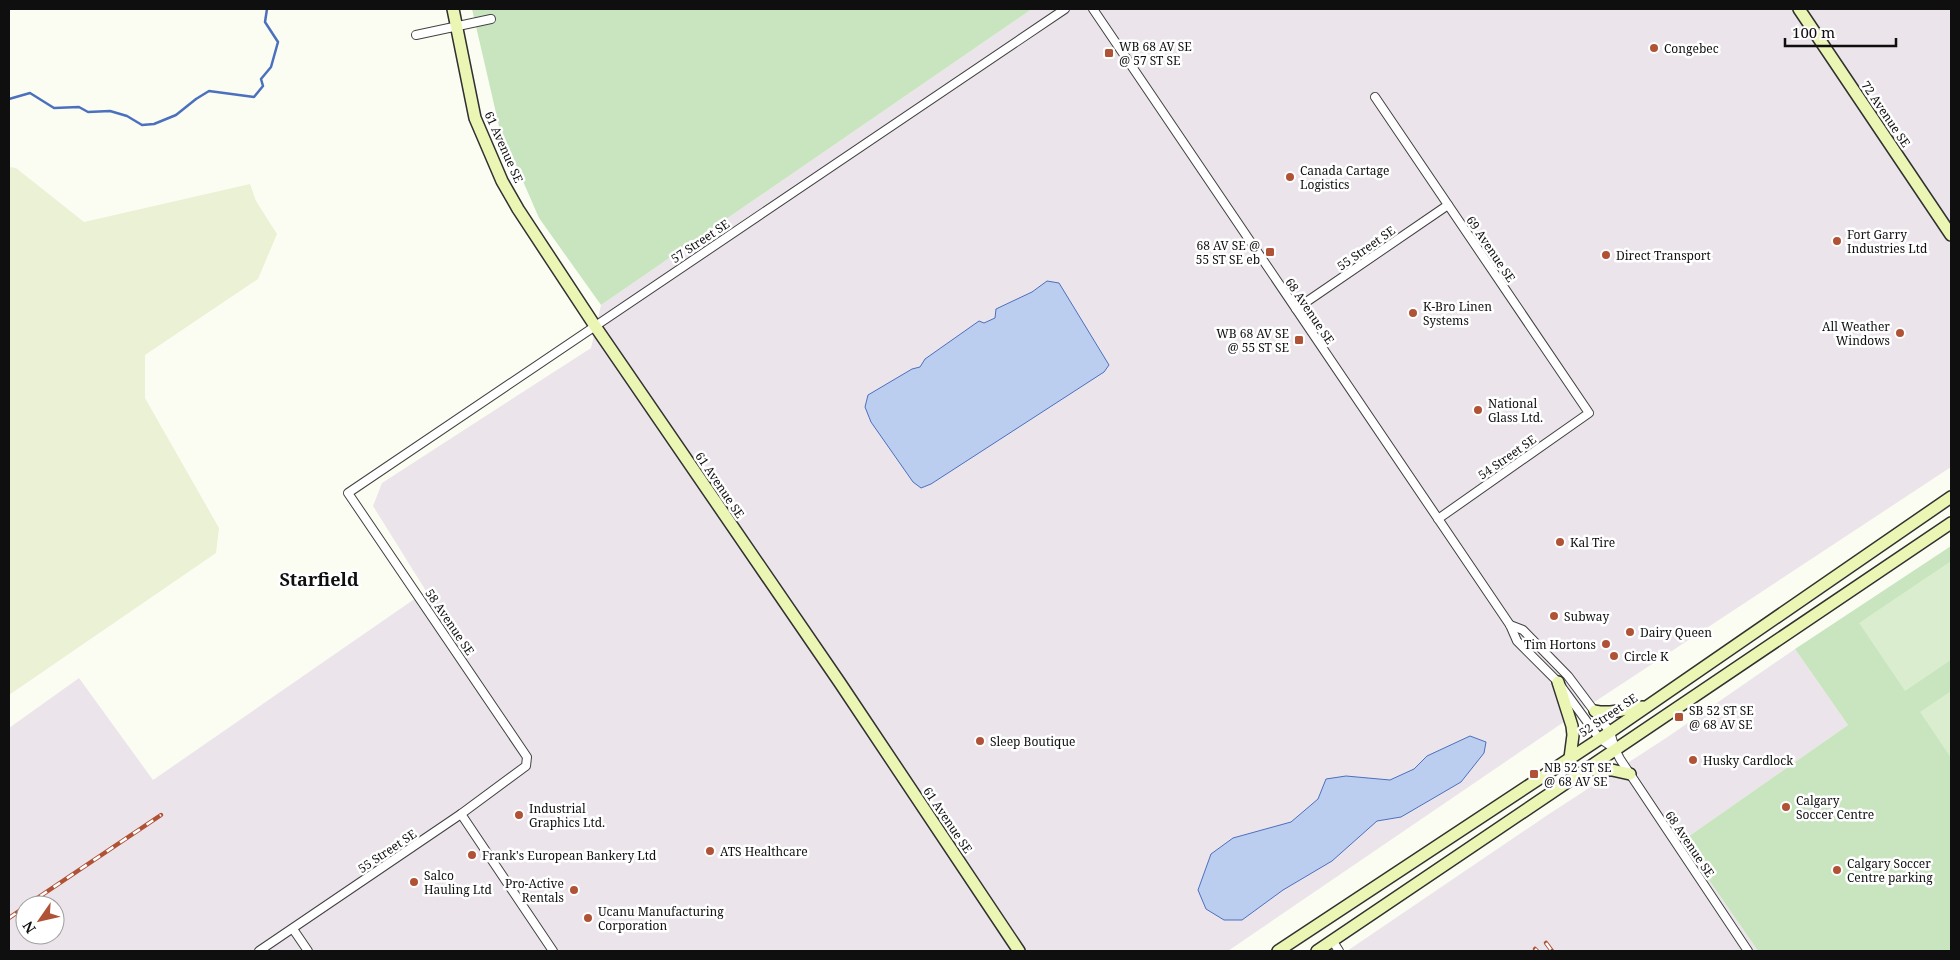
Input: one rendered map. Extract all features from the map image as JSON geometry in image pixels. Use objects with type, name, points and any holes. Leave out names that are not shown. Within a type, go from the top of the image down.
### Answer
[{"type":"main road","name":"61 Avenue SE","points":[[453,9],[475,118],[502,180],[518,209],[595,326],[840,683],[1019,951]]},
{"type":"main road","name":"72 Avenue SE","points":[[1799,9],[1951,235]]},
{"type":"main road","name":"52 Street SE","points":[[1278,951],[1610,732],[1951,497]]},
{"type":"main road","points":[[1317,951],[1951,523]]},
{"type":"main road","points":[[1558,682],[1572,726],[1573,735],[1570,758]]},
{"type":"main road","points":[[1596,711],[1610,714],[1634,707],[1645,707]]},
{"type":"main road","points":[[1584,770],[1597,768],[1630,774]]},
{"type":"street","name":"57 Street SE","points":[[348,493],[1065,9]]},
{"type":"street","name":"68 Avenue SE","points":[[1093,9],[1510,625],[1517,641],[1558,682],[1599,738],[1614,749]]},
{"type":"street","points":[[416,35],[492,19]]},
{"type":"street","name":"69 Avenue SE","points":[[1375,97],[1589,413]]},
{"type":"street","name":"55 Street SE","points":[[1296,309],[1448,205]]},
{"type":"street","name":"54 Street SE","points":[[1438,519],[1589,413]]},
{"type":"street","name":"58 Avenue SE","points":[[348,493],[527,757],[526,766]]},
{"type":"street","name":"68 Avenue SE","points":[[1510,625],[1523,630],[1550,656],[1596,711],[1610,732],[1614,749],[1748,951]]},
{"type":"street","name":"55 Street SE","points":[[259,951],[461,814],[526,766]]},
{"type":"street","points":[[461,814],[553,951]]},
{"type":"street","points":[[293,929],[308,951]]},
{"type":"street","points":[[1332,940],[1340,951]]},
{"type":"shaded area","points":[[1032,9],[1951,9],[1951,467],[1558,726],[1228,951],[9,951],[9,728],[79,678],[153,780],[426,591],[373,506],[382,483],[591,348],[601,305]]},
{"type":"shaded area","points":[[1795,649],[1848,725],[1682,841],[1758,951],[1347,951],[1549,814],[1669,736]]},
{"type":"green space","points":[[472,9],[1032,9],[601,305],[539,218],[499,126]]},
{"type":"green space","points":[[9,167],[16,168],[84,222],[250,184],[256,201],[277,234],[258,279],[145,355],[145,398],[219,528],[216,553],[9,695]]},
{"type":"green space","points":[[1951,546],[1951,951],[1758,951],[1682,841],[1848,725],[1795,649]]},
{"type":"green space","points":[[1951,561],[1951,660],[1905,691],[1859,623]]},
{"type":"green space","points":[[1951,691],[1951,758],[1920,712]]},
{"type":"water","points":[[1047,281],[1059,283],[1109,365],[1104,372],[931,484],[921,488],[913,482],[871,422],[865,407],[868,395],[912,369],[920,367],[925,359],[979,321],[984,323],[995,318],[996,309],[1032,292]]},
{"type":"water","points":[[1470,736],[1486,742],[1484,753],[1461,782],[1401,817],[1377,821],[1332,861],[1283,890],[1242,920],[1224,920],[1206,909],[1198,890],[1211,854],[1233,838],[1291,822],[1318,799],[1326,779],[1346,776],[1390,780],[1414,769],[1427,756]]},
{"type":"waterway","points":[[9,99],[30,93],[54,108],[79,107],[88,112],[110,111],[127,116],[142,125],[154,124],[176,115],[209,91],[254,97],[263,86],[261,79],[271,67],[278,42],[265,22],[267,9]]},
{"type":"railway","points":[[42,895],[161,815]]},
{"type":"railway","points":[[9,918],[15,914]]},
{"type":"railway","points":[[1546,943],[1552,951]]},
{"type":"place","name":"Congebec","points":[[1654,48]]},
{"type":"place","name":"WB 68 AV SE @ 57 ST SE","points":[[1109,53]]},
{"type":"place","name":"Canada Cartage Logistics","points":[[1290,177]]},
{"type":"place","name":"Fort Garry Industries Ltd","points":[[1837,241]]},
{"type":"place","name":"68 AV SE @ 55 ST SE eb","points":[[1270,252]]},
{"type":"place","name":"Direct Transport","points":[[1606,255]]},
{"type":"place","name":"K-Bro Linen Systems","points":[[1413,313]]},
{"type":"place","name":"All Weather Windows","points":[[1900,333]]},
{"type":"place","name":"WB 68 AV SE @ 55 ST SE","points":[[1299,340]]},
{"type":"place","name":"National Glass Ltd.","points":[[1478,410]]},
{"type":"place","name":"Kal Tire","points":[[1560,542]]},
{"type":"place","name":"Subway","points":[[1554,616]]},
{"type":"place","name":"Dairy Queen","points":[[1630,632]]},
{"type":"place","name":"Tim Hortons","points":[[1606,644]]},
{"type":"place","name":"Circle K","points":[[1614,656]]},
{"type":"place","name":"SB 52 ST SE @ 68 AV SE","points":[[1679,717]]},
{"type":"place","name":"Sleep Boutique","points":[[980,741]]},
{"type":"place","name":"Husky Cardlock","points":[[1693,760]]},
{"type":"place","name":"NB 52 ST SE @ 68 AV SE","points":[[1534,774]]},
{"type":"place","name":"Calgary Soccer Centre","points":[[1786,807]]},
{"type":"place","name":"Industrial Graphics Ltd.","points":[[519,815]]},
{"type":"place","name":"ATS Healthcare","points":[[710,851]]},
{"type":"place","name":"Frank's European Bankery Ltd","points":[[472,855]]},
{"type":"place","name":"Calgary Soccer Centre parking","points":[[1837,870]]},
{"type":"place","name":"Salco Hauling Ltd","points":[[414,882]]},
{"type":"place","name":"Pro-Active Rentals","points":[[574,890]]},
{"type":"place","name":"Ucanu Manufacturing Corporation","points":[[588,918]]},
{"type":"district","name":"Starfield","points":[[319,579]]}]
